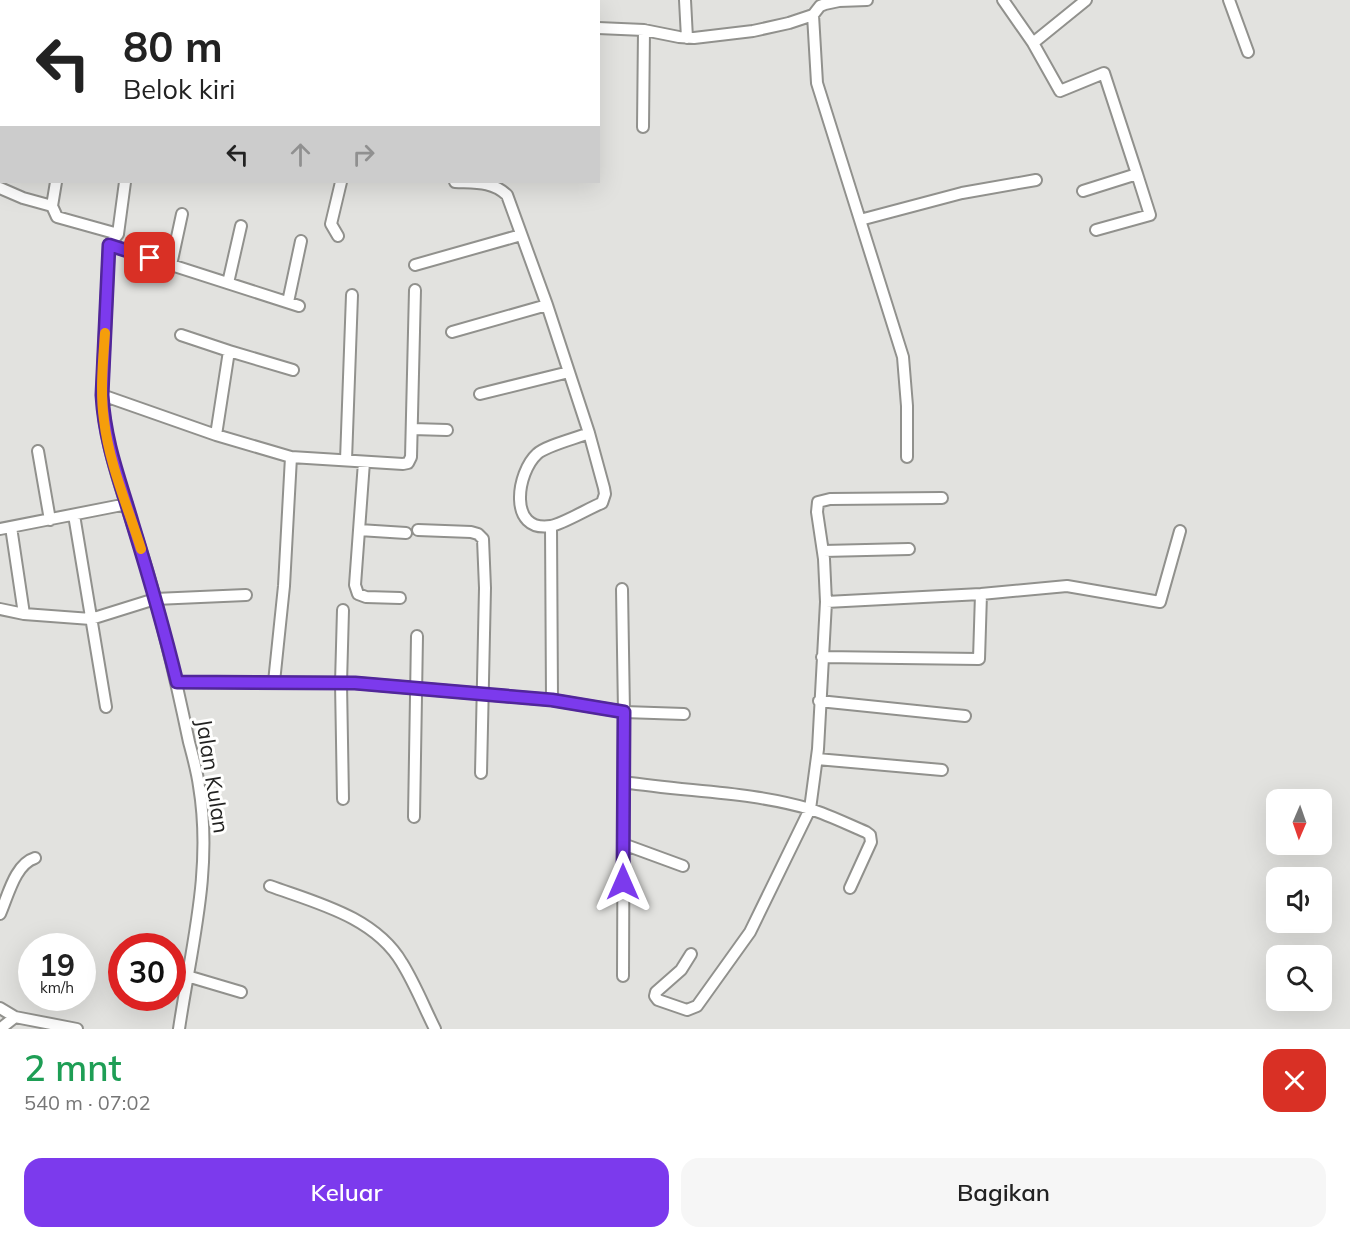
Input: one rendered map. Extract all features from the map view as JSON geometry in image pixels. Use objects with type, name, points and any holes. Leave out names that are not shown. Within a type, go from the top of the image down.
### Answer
[{"type":"street","points":[[684,0],[687,38]]},
{"type":"street","points":[[600,28],[644,30],[687,38],[753,31],[813,15],[820,6],[825,4],[867,0]]},
{"type":"street","points":[[1003,0],[1038,39],[1060,91],[1104,73],[1150,215],[1096,230]]},
{"type":"street","points":[[1038,39],[1086,0]]},
{"type":"street","points":[[1229,0],[1248,52]]},
{"type":"street","points":[[813,15],[817,83],[903,357],[907,406],[907,457]]},
{"type":"street","points":[[643,127],[644,30]]},
{"type":"street","points":[[1083,191],[1137,174]]},
{"type":"street","points":[[860,220],[962,193],[1036,180]]},
{"type":"street","points":[[56,183],[52,206],[57,217],[118,234]]},
{"type":"street","points":[[125,183],[118,234],[109,245],[293,304],[301,241]]},
{"type":"street","points":[[338,236],[331,224],[341,183]]},
{"type":"street","points":[[472,183],[489,184],[501,189],[512,204],[589,433],[604,488],[603,501],[551,526],[532,524],[522,515],[520,499],[522,483],[534,457],[541,451],[589,433]]},
{"type":"street","points":[[0,188],[23,198],[52,206]]},
{"type":"street","points":[[171,265],[182,214]]},
{"type":"street","points":[[228,283],[241,226]]},
{"type":"street","points":[[415,265],[521,235]]},
{"type":"street","name":"Jalan Kulan","points":[[109,245],[102,395],[107,443],[155,599],[177,682],[199,786],[204,841],[204,874],[200,909],[179,1029]]},
{"type":"street","points":[[102,395],[216,435],[291,457],[408,463],[411,457],[415,290]]},
{"type":"street","points":[[346,460],[352,295]]},
{"type":"street","points":[[452,332],[547,305]]},
{"type":"street","points":[[181,335],[292,370]]},
{"type":"street","points":[[216,435],[229,351]]},
{"type":"street","points":[[480,394],[569,372]]},
{"type":"street","points":[[412,429],[447,430]]},
{"type":"street","points":[[38,451],[50,520]]},
{"type":"street","points":[[274,682],[284,586],[291,457]]},
{"type":"street","points":[[364,462],[355,585],[358,594],[366,597],[400,598]]},
{"type":"street","points":[[691,954],[681,970],[656,992],[655,996],[658,1000],[687,1010],[697,1006],[750,932],[810,809],[817,759],[826,602],[823,551],[817,512],[819,500],[942,498]]},
{"type":"street","points":[[24,614],[5,528],[127,504]]},
{"type":"street","points":[[74,515],[106,707]]},
{"type":"street","points":[[551,526],[552,700]]},
{"type":"street","points":[[359,530],[406,533]]},
{"type":"street","points":[[418,530],[471,532],[483,539],[485,588],[481,773]]},
{"type":"street","points":[[826,602],[981,594],[1067,586],[1160,602],[1180,531]]},
{"type":"street","points":[[823,551],[909,549]]},
{"type":"street","points":[[622,589],[623,976]]},
{"type":"street","points":[[822,657],[980,659],[981,594]]},
{"type":"street","points":[[0,609],[24,614],[91,619],[155,599],[246,595]]},
{"type":"street","points":[[343,610],[341,683],[344,799]]},
{"type":"street","points":[[414,817],[417,636]]},
{"type":"street","points":[[177,682],[341,683],[552,700],[624,712],[684,714]]},
{"type":"street","points":[[819,701],[964,716]]},
{"type":"street","points":[[817,759],[942,770]]},
{"type":"street","points":[[624,782],[746,796],[810,809],[870,835],[871,842],[850,888]]},
{"type":"street","points":[[623,844],[683,866]]},
{"type":"street","points":[[0,914],[19,870],[27,860],[35,858]]},
{"type":"street","points":[[270,886],[343,912],[376,934],[402,962],[435,1029]]},
{"type":"street","points":[[187,976],[241,992]]},
{"type":"street","points":[[0,1008],[15,1017],[77,1029]]},
{"type":"street","points":[[0,1029],[15,1017]]},
{"type":"slow traffic","points":[[105,333],[102,395],[107,443],[141,549]]},
{"type":"route","points":[[150,258],[109,245],[102,395],[107,443],[146,567],[177,682],[355,683],[552,700],[624,712],[623,882]]}]
